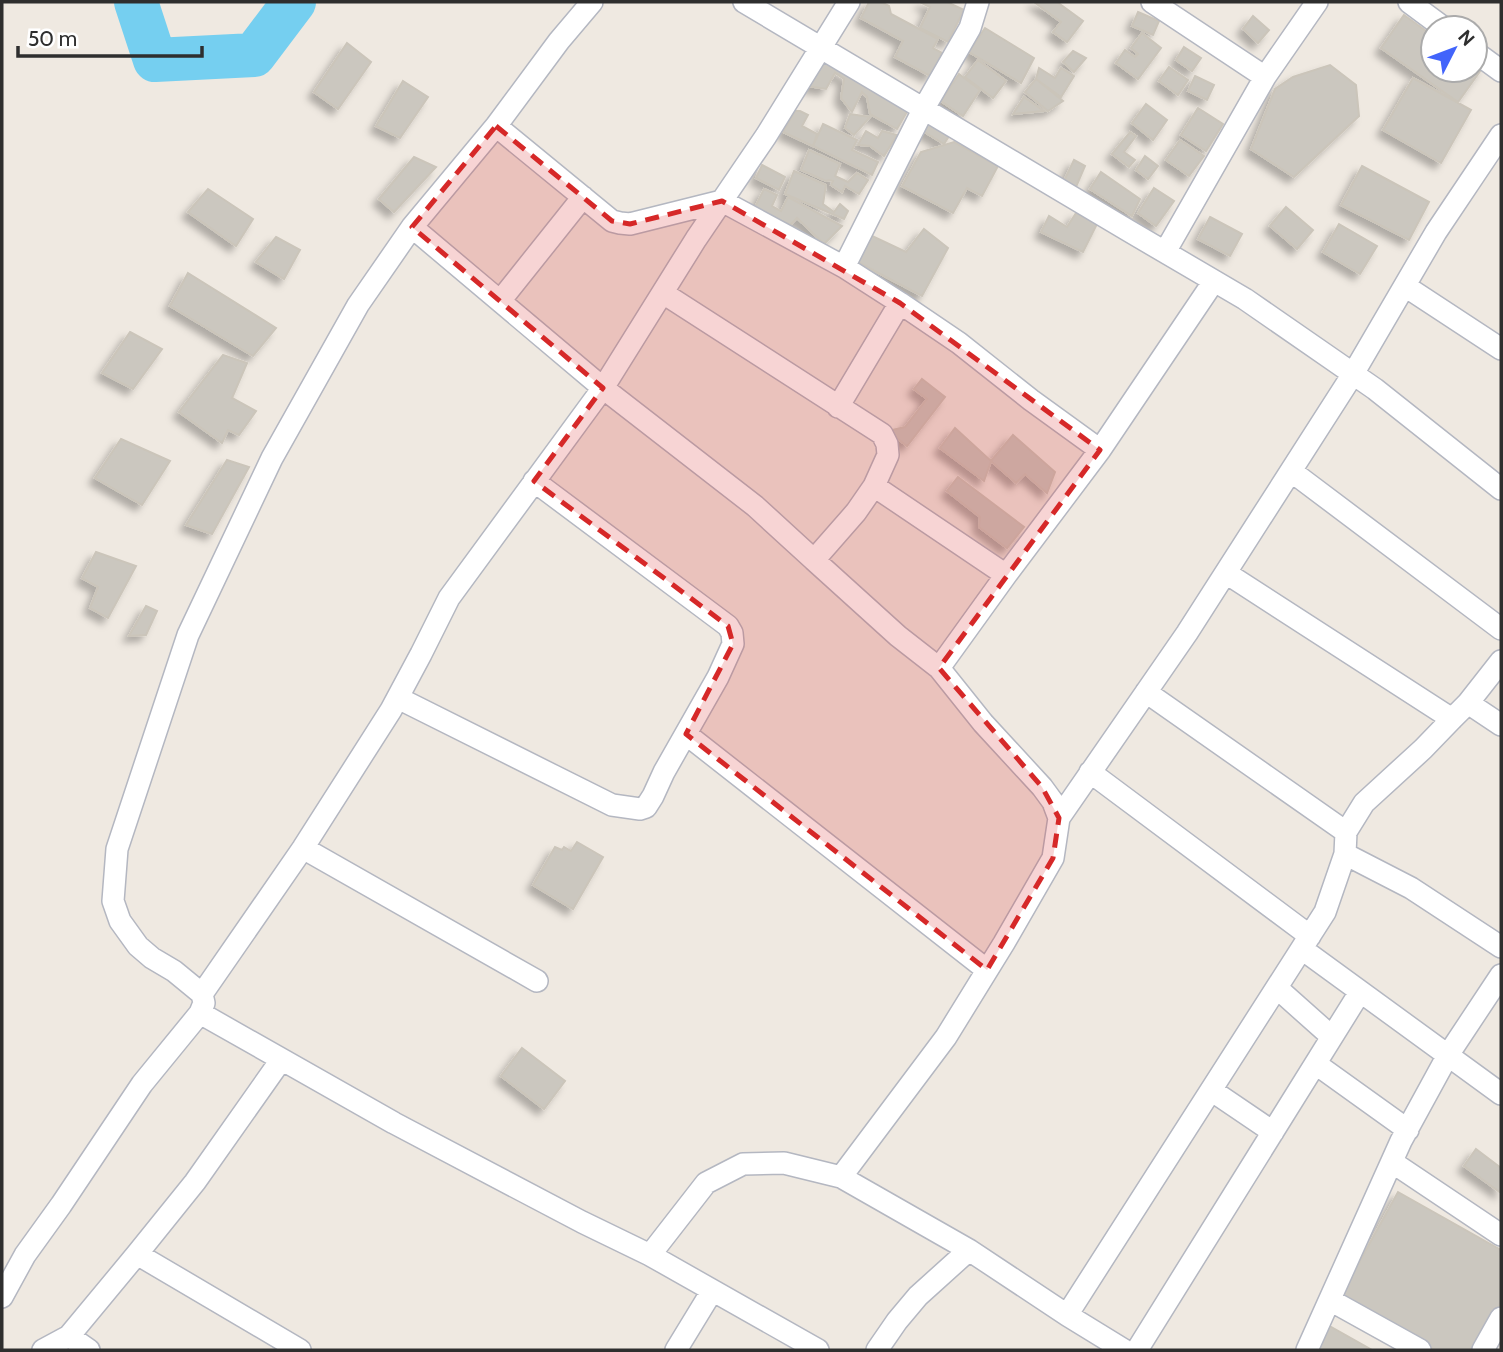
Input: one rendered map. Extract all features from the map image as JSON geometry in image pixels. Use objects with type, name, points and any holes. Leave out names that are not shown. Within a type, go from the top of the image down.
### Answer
[{"type":"street","points":[[592,2],[412,227],[358,305],[272,458],[188,635],[117,849],[113,901],[120,921],[138,946],[174,971],[201,1004],[281,1060],[394,1123],[650,1255],[818,1350]]},
{"type":"street","points":[[744,2],[1245,299],[1375,389],[1501,489]]},
{"type":"street","points":[[2,1297],[25,1255],[142,1084],[201,1004],[303,848],[398,698],[449,598],[603,388],[849,2]]},
{"type":"street","points":[[1152,2],[1265,77]]},
{"type":"street","points":[[1165,252],[1265,77],[1317,2]]},
{"type":"street","points":[[1409,2],[1425,14]]},
{"type":"street","points":[[844,267],[924,108],[970,28],[974,3]]},
{"type":"street","points":[[496,125],[612,221],[630,224],[722,201],[844,267],[900,303],[958,343],[1100,450]]},
{"type":"street","points":[[841,1177],[946,1037],[1054,858],[1059,818],[1226,573],[1353,374],[1436,232],[1501,135]]},
{"type":"street","points":[[500,301],[583,197]]},
{"type":"street","points":[[412,227],[603,388],[755,506],[898,636],[939,668],[983,723],[1042,787],[1053,802],[1059,818]]},
{"type":"street","points":[[939,668],[1100,450],[1214,281]]},
{"type":"street","points":[[1405,286],[1501,349]]},
{"type":"street","points":[[663,293],[882,434],[888,455],[874,486],[856,512],[814,560]]},
{"type":"street","points":[[838,407],[900,303]]},
{"type":"street","points":[[1291,471],[1501,629]]},
{"type":"street","points":[[398,698],[611,806],[640,809],[646,807],[653,796],[718,677],[733,644],[732,633],[728,626],[534,481]]},
{"type":"street","points":[[874,486],[1006,575]]},
{"type":"street","points":[[1226,573],[1452,719]]},
{"type":"street","points":[[1067,1315],[1325,912],[1345,854],[1346,832],[1364,803],[1468,703],[1501,661]]},
{"type":"street","points":[[1146,692],[1346,832]]},
{"type":"street","points":[[1468,703],[1501,725]]},
{"type":"street","points":[[686,734],[987,970]]},
{"type":"street","points":[[1090,772],[1306,942],[1360,992],[1501,1094]]},
{"type":"street","points":[[303,848],[537,981]]},
{"type":"street","points":[[1345,854],[1411,888],[1501,947]]},
{"type":"street","points":[[1307,1350],[1408,1130],[1448,1055],[1501,975]]},
{"type":"street","points":[[1277,988],[1332,1037]]},
{"type":"street","points":[[1137,1350],[1360,992]]},
{"type":"street","points":[[43,1350],[69,1336],[137,1254],[195,1182],[281,1060]]},
{"type":"street","points":[[1316,1064],[1408,1130]]},
{"type":"street","points":[[1211,1090],[1273,1132]]},
{"type":"street","points":[[1392,1162],[1501,1235]]},
{"type":"street","points":[[650,1255],[706,1183],[743,1164],[784,1163],[841,1177],[969,1250],[1124,1350]]},
{"type":"street","points":[[877,1350],[919,1296],[969,1250]]},
{"type":"street","points":[[137,1254],[300,1350]]},
{"type":"street","points":[[676,1350],[712,1291]]},
{"type":"street","points":[[1330,1300],[1420,1350]]},
{"type":"street","points":[[1483,1350],[1501,1318]]},
{"type":"street","points":[[69,1336],[89,1350]]},
{"type":"highlighted area","points":[[496,126],[612,221],[630,224],[722,201],[900,303],[1100,450],[939,668],[1042,787],[1059,818],[1053,858],[987,970],[686,734],[733,644],[728,626],[534,481],[603,388],[412,227]]},
{"type":"building","points":[[869,2],[881,2],[889,6],[891,14],[938,39],[933,48],[942,53],[930,76],[895,57],[903,41],[861,18]]},
{"type":"building","points":[[920,2],[947,2],[964,10],[948,42],[920,28],[930,7]]},
{"type":"building","points":[[1034,2],[1057,2],[1083,21],[1067,42],[1053,32],[1061,22]]},
{"type":"building","points":[[1138,12],[1159,21],[1153,35],[1132,26]]},
{"type":"building","points":[[1404,15],[1419,26],[1419,75],[1381,48]]},
{"type":"building","points":[[1253,16],[1269,30],[1258,43],[1243,29]]},
{"type":"building","points":[[985,28],[1034,58],[1021,83],[969,52]]},
{"type":"building","points":[[1142,33],[1161,48],[1138,79],[1116,63],[1125,50],[1135,57],[1138,54],[1131,48]]},
{"type":"building","points":[[347,43],[371,62],[338,109],[314,92]]},
{"type":"building","points":[[1184,47],[1201,58],[1192,71],[1176,60]]},
{"type":"building","points":[[1073,51],[1086,58],[1074,72],[1063,62]]},
{"type":"building","points":[[824,59],[908,110],[897,129],[870,114],[867,97],[862,92],[852,112],[841,98],[844,79],[835,73],[826,89],[808,86]]},
{"type":"building","points":[[978,60],[1006,81],[993,98],[965,77]]},
{"type":"building","points":[[1330,65],[1356,85],[1359,116],[1294,177],[1251,149],[1275,89],[1293,77]]},
{"type":"building","points":[[1169,67],[1188,80],[1178,95],[1159,81]]},
{"type":"building","points":[[1039,68],[1055,78],[1061,68],[1074,76],[1061,97],[1036,79]]},
{"type":"building","points":[[959,74],[980,90],[963,116],[941,101]]},
{"type":"building","points":[[1195,76],[1214,85],[1207,100],[1188,91]]},
{"type":"building","points":[[1413,78],[1419,84],[1424,84],[1471,110],[1441,163],[1383,130]]},
{"type":"building","points":[[1036,79],[1063,101],[1048,111],[1025,92]]},
{"type":"building","points":[[403,81],[428,97],[400,138],[376,126]]},
{"type":"building","points":[[1432,84],[1471,84],[1458,102]]},
{"type":"building","points":[[1024,97],[1044,111],[1013,114]]},
{"type":"building","points":[[1146,104],[1167,120],[1153,140],[1132,123]]},
{"type":"building","points":[[1198,108],[1223,124],[1206,151],[1181,135]]},
{"type":"building","points":[[795,111],[808,115],[802,126],[817,134],[813,146],[783,132]]},
{"type":"building","points":[[850,114],[870,117],[854,135],[845,128]]},
{"type":"building","points":[[928,118],[951,133],[944,144],[921,130]]},
{"type":"building","points":[[823,124],[857,140],[852,150],[878,162],[872,175],[813,146]]},
{"type":"building","points":[[866,131],[878,138],[882,131],[897,135],[884,156],[870,146],[858,145]]},
{"type":"building","points":[[1130,132],[1136,136],[1124,152],[1135,160],[1129,167],[1112,154]]},
{"type":"building","points":[[1180,140],[1204,156],[1189,176],[1166,160]]},
{"type":"building","points":[[954,142],[998,166],[982,196],[967,188],[953,213],[902,186],[921,152]]},
{"type":"building","points":[[809,150],[840,164],[835,176],[848,182],[857,173],[868,180],[859,194],[845,186],[842,192],[831,185],[833,181],[826,181],[801,170]]},
{"type":"building","points":[[1145,156],[1158,166],[1148,179],[1136,170]]},
{"type":"building","points":[[414,157],[436,167],[394,212],[379,199]]},
{"type":"building","points":[[1074,160],[1085,166],[1076,187],[1064,181]]},
{"type":"building","points":[[762,165],[785,177],[779,190],[756,178]]},
{"type":"building","points":[[1362,166],[1429,202],[1409,240],[1341,205]]},
{"type":"building","points":[[794,171],[826,185],[823,204],[834,212],[840,204],[848,211],[844,219],[785,194]]},
{"type":"building","points":[[1101,172],[1140,199],[1132,216],[1090,189]]},
{"type":"building","points":[[1154,188],[1174,201],[1156,226],[1138,213]]},
{"type":"building","points":[[208,189],[253,219],[236,246],[188,212]]},
{"type":"building","points":[[764,189],[777,195],[772,206],[781,211],[788,197],[842,226],[824,244],[797,218],[790,225],[755,207]]},
{"type":"building","points":[[1286,207],[1313,230],[1297,249],[1270,226]]},
{"type":"building","points":[[1076,213],[1097,224],[1083,252],[1041,232],[1049,216],[1067,227]]},
{"type":"building","points":[[1210,217],[1242,234],[1230,256],[1198,239]]},
{"type":"building","points":[[1339,224],[1377,246],[1360,274],[1323,252]]},
{"type":"building","points":[[924,229],[948,248],[922,296],[852,259],[868,234],[906,252]]},
{"type":"building","points":[[276,237],[300,250],[284,279],[256,262]]},
{"type":"building","points":[[188,273],[276,328],[253,356],[170,306]]},
{"type":"building","points":[[130,332],[162,349],[133,389],[102,373]]},
{"type":"building","points":[[223,355],[247,363],[232,398],[256,411],[239,435],[228,430],[222,443],[179,412]]},
{"type":"building","points":[[922,379],[945,397],[907,446],[888,431],[905,427],[927,399],[914,389]]},
{"type":"building","points":[[955,428],[991,461],[984,481],[940,448]]},
{"type":"building","points":[[1013,435],[1055,472],[1047,493],[1025,474],[1016,483],[991,461]]},
{"type":"building","points":[[121,439],[170,461],[142,505],[95,478]]},
{"type":"building","points":[[227,460],[249,467],[212,534],[186,525]]},
{"type":"building","points":[[958,477],[1024,527],[1007,548],[979,527],[980,517],[947,491]]},
{"type":"building","points":[[96,552],[136,566],[108,618],[90,608],[98,587],[82,578]]},
{"type":"building","points":[[146,606],[157,611],[146,635],[129,636]]},
{"type":"building","points":[[577,842],[603,857],[573,909],[533,885],[555,847],[562,850],[564,847],[571,851]]},
{"type":"building","points":[[522,1048],[565,1081],[544,1109],[501,1076]]},
{"type":"building","points":[[1476,1149],[1501,1168],[1501,1193],[1464,1166]]},
{"type":"building","points":[[1398,1192],[1501,1250],[1501,1302],[1474,1350],[1435,1350],[1340,1297]]},
{"type":"building","points":[[1326,1324],[1372,1350],[1311,1350]]},
{"type":"waterway","points":[[136,2],[155,60],[254,55],[294,2]]}]
